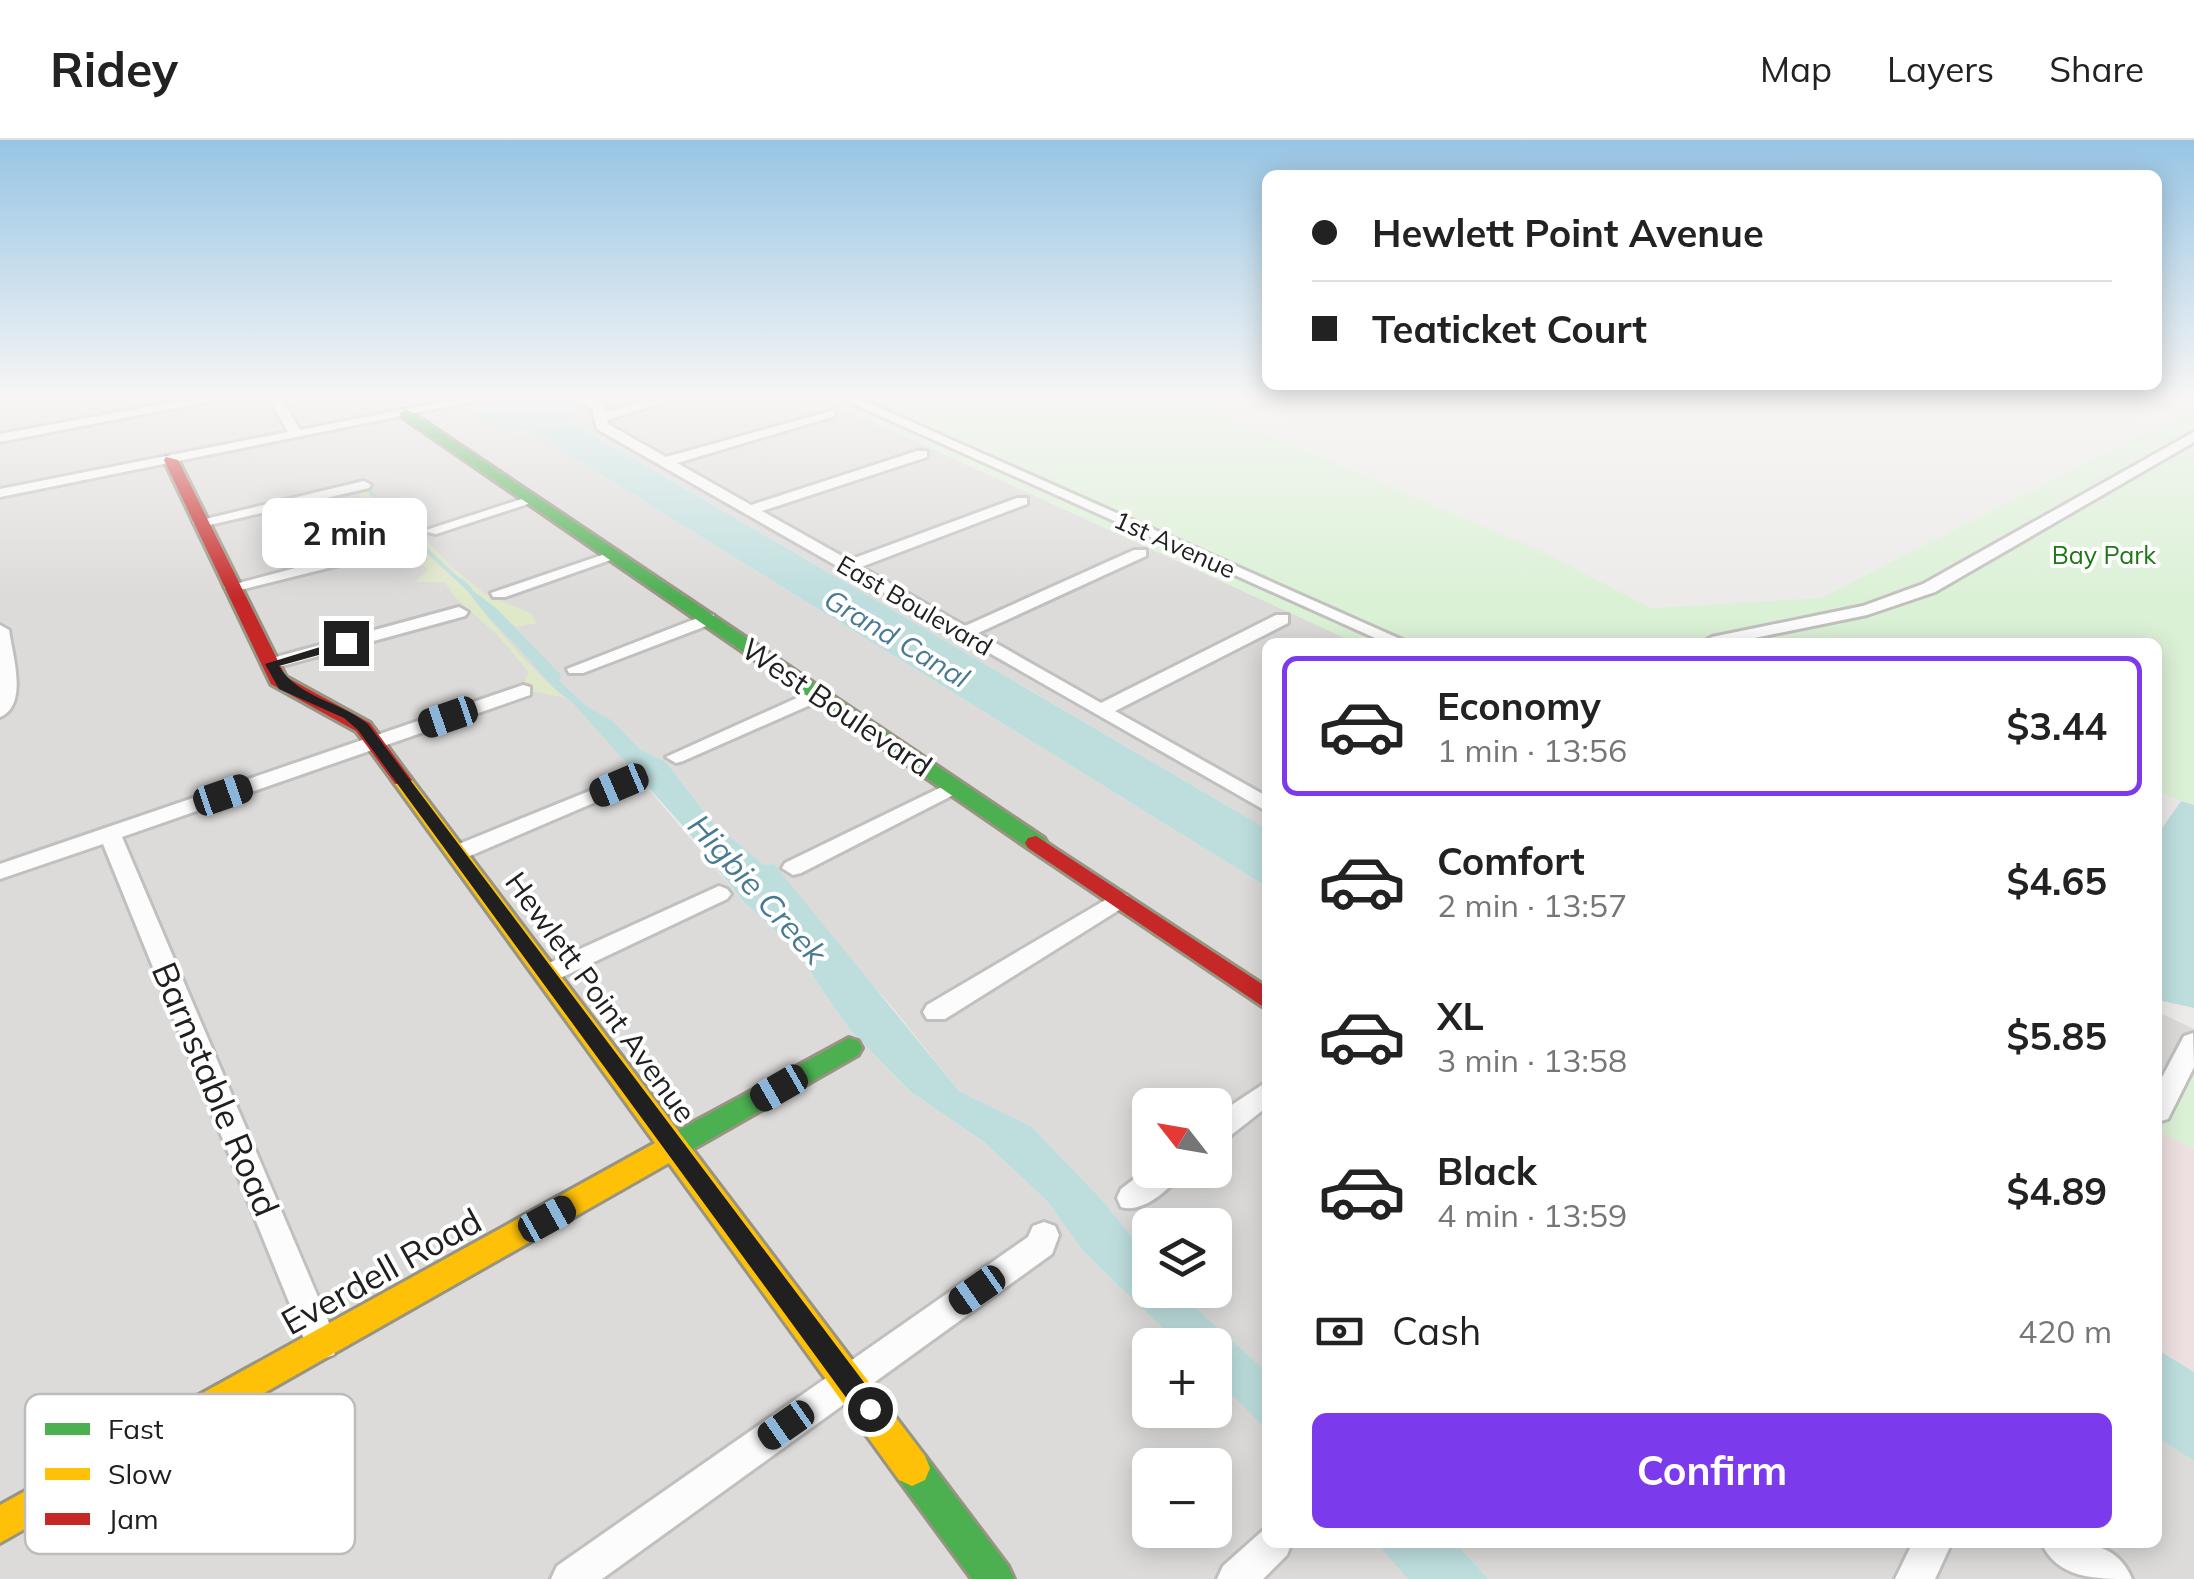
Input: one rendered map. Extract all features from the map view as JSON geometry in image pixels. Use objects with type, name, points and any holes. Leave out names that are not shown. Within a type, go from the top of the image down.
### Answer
[{"type":"street","points":[[0,493],[155,463]]},
{"type":"street","name":"Hewlett Point Avenue","points":[[173,463],[284,686],[348,715],[363,727],[994,1579]]},
{"type":"street","name":"West Boulevard","points":[[479,463],[1262,997]]},
{"type":"street","name":"East Boulevard","points":[[666,463],[1262,803]]},
{"type":"street","points":[[749,510],[894,463]]},
{"type":"street","name":"1st Avenue","points":[[994,463],[1389,638]]},
{"type":"street","points":[[1731,638],[1867,610],[1929,588],[2147,463]]},
{"type":"street","points":[[201,522],[364,485]]},
{"type":"street","points":[[431,531],[534,500]]},
{"type":"street","points":[[847,566],[1022,501]]},
{"type":"street","points":[[232,587],[390,548]]},
{"type":"street","points":[[964,632],[1140,553]]},
{"type":"street","points":[[499,593],[614,556]]},
{"type":"street","points":[[271,664],[459,612]]},
{"type":"street","points":[[576,670],[708,619]]},
{"type":"street","points":[[1100,710],[1282,619]]},
{"type":"street","points":[[0,630],[8,675],[8,690],[0,710]]},
{"type":"street","points":[[0,872],[523,691]]},
{"type":"street","points":[[676,757],[819,694]]},
{"type":"street","points":[[457,853],[619,785]]},
{"type":"street","points":[[793,868],[954,787]]},
{"type":"street","name":"Barnstable Road","points":[[110,834],[322,1344]]},
{"type":"street","points":[[547,974],[720,894]]},
{"type":"street","points":[[936,1012],[1120,900]]},
{"type":"street","points":[[2162,1103],[2194,1043]]},
{"type":"street","name":"Everdell Road","points":[[233,1394],[848,1048]]},
{"type":"street","points":[[1232,1119],[1262,1096]]},
{"type":"street","points":[[1132,1198],[1144,1188]]},
{"type":"street","points":[[570,1579],[1041,1245],[1044,1235]]},
{"type":"street","name":"Everdell Road","points":[[0,1525],[25,1511]]},
{"type":"street","points":[[1236,1579],[1268,1548]]},
{"type":"street","points":[[1914,1579],[1931,1548]]},
{"type":"street","points":[[2068,1548],[2113,1579]]},
{"type":"shaded area","points":[[0,463],[583,463],[1262,884],[1262,1367],[1232,1340],[1232,1328],[1218,1328],[1196,1308],[1232,1308],[1232,1208],[1132,1208],[1132,1237],[1032,1127],[959,1091],[893,1008],[764,865],[712,822],[666,762],[641,750],[613,721],[615,749],[743,901],[795,950],[850,1030],[911,1092],[984,1142],[1047,1201],[1083,1251],[1132,1298],[1132,1308],[1142,1308],[1162,1328],[1132,1328],[1132,1428],[1232,1428],[1232,1396],[1262,1425],[1262,1548],[1380,1548],[1408,1579],[0,1579]]},
{"type":"shaded area","points":[[642,463],[964,463],[1345,638],[1262,638],[1262,826]]},
{"type":"shaded area","points":[[2162,1014],[2194,1029],[2194,1046],[2162,1104]]},
{"type":"shaded area","points":[[2162,1133],[2194,1149],[2194,1372],[2162,1352]]},
{"type":"shaded area","points":[[2162,1441],[2194,1461],[2194,1579],[1488,1579],[1460,1548],[2162,1548]]},
{"type":"green space","name":"Bay Park","points":[[964,463],[1336,463],[1545,553],[1651,608],[1821,598],[2086,463],[2194,463],[2194,805],[2162,793],[2162,638],[1345,638]]},
{"type":"green space","points":[[368,486],[484,593],[532,614],[536,623],[516,627],[465,585],[512,645],[566,698],[521,689],[529,672],[445,582],[415,582],[428,569],[401,549],[394,530],[358,496]]},
{"type":"green space","points":[[2194,1046],[2194,1149],[2162,1133],[2162,1104]]},
{"type":"water","name":"Grand Canal","points":[[583,463],[642,463],[1262,826],[1262,884]]},
{"type":"water","points":[[463,583],[497,609],[586,706],[613,721],[641,750],[666,762],[712,822],[764,865],[774,864],[959,1091],[1032,1127],[1103,1201],[1132,1237],[1132,1298],[1083,1251],[1047,1201],[984,1142],[911,1092],[850,1030],[795,950],[743,901],[682,825],[571,701],[487,615]]},
{"type":"water","points":[[2181,801],[2194,805],[2194,1008],[2162,1001],[2162,828]]},
{"type":"water","points":[[1142,1308],[1196,1308],[1218,1328],[1162,1328]]},
{"type":"water","points":[[1232,1340],[1262,1367],[1262,1425],[1232,1396]]},
{"type":"water","points":[[2162,1352],[2194,1372],[2194,1461],[2162,1441]]},
{"type":"water","points":[[1380,1548],[1460,1548],[1488,1579],[1408,1579]]},
{"type":"waterway","name":"Higbie Creek","points":[[368,488],[397,523],[463,584]]},
{"type":"waterway","name":"Higbie Creek","points":[[461,581],[469,589]]},
{"type":"traffic: fast","points":[[479,463],[1036,843]]},
{"type":"traffic: fast","points":[[669,1149],[849,1048]]},
{"type":"traffic: fast","points":[[912,1468],[995,1579]]},
{"type":"traffic: slow","points":[[402,780],[912,1468]]},
{"type":"traffic: slow","points":[[233,1394],[669,1149]]},
{"type":"traffic: slow","points":[[0,1525],[25,1511]]},
{"type":"traffic: jam","points":[[173,463],[278,680],[363,727],[402,780]]},
{"type":"traffic: jam","points":[[1036,843],[1262,997]]},
{"type":"route","points":[[346,643],[271,664],[284,686],[300,696],[328,704],[363,727],[870,1409]]}]
